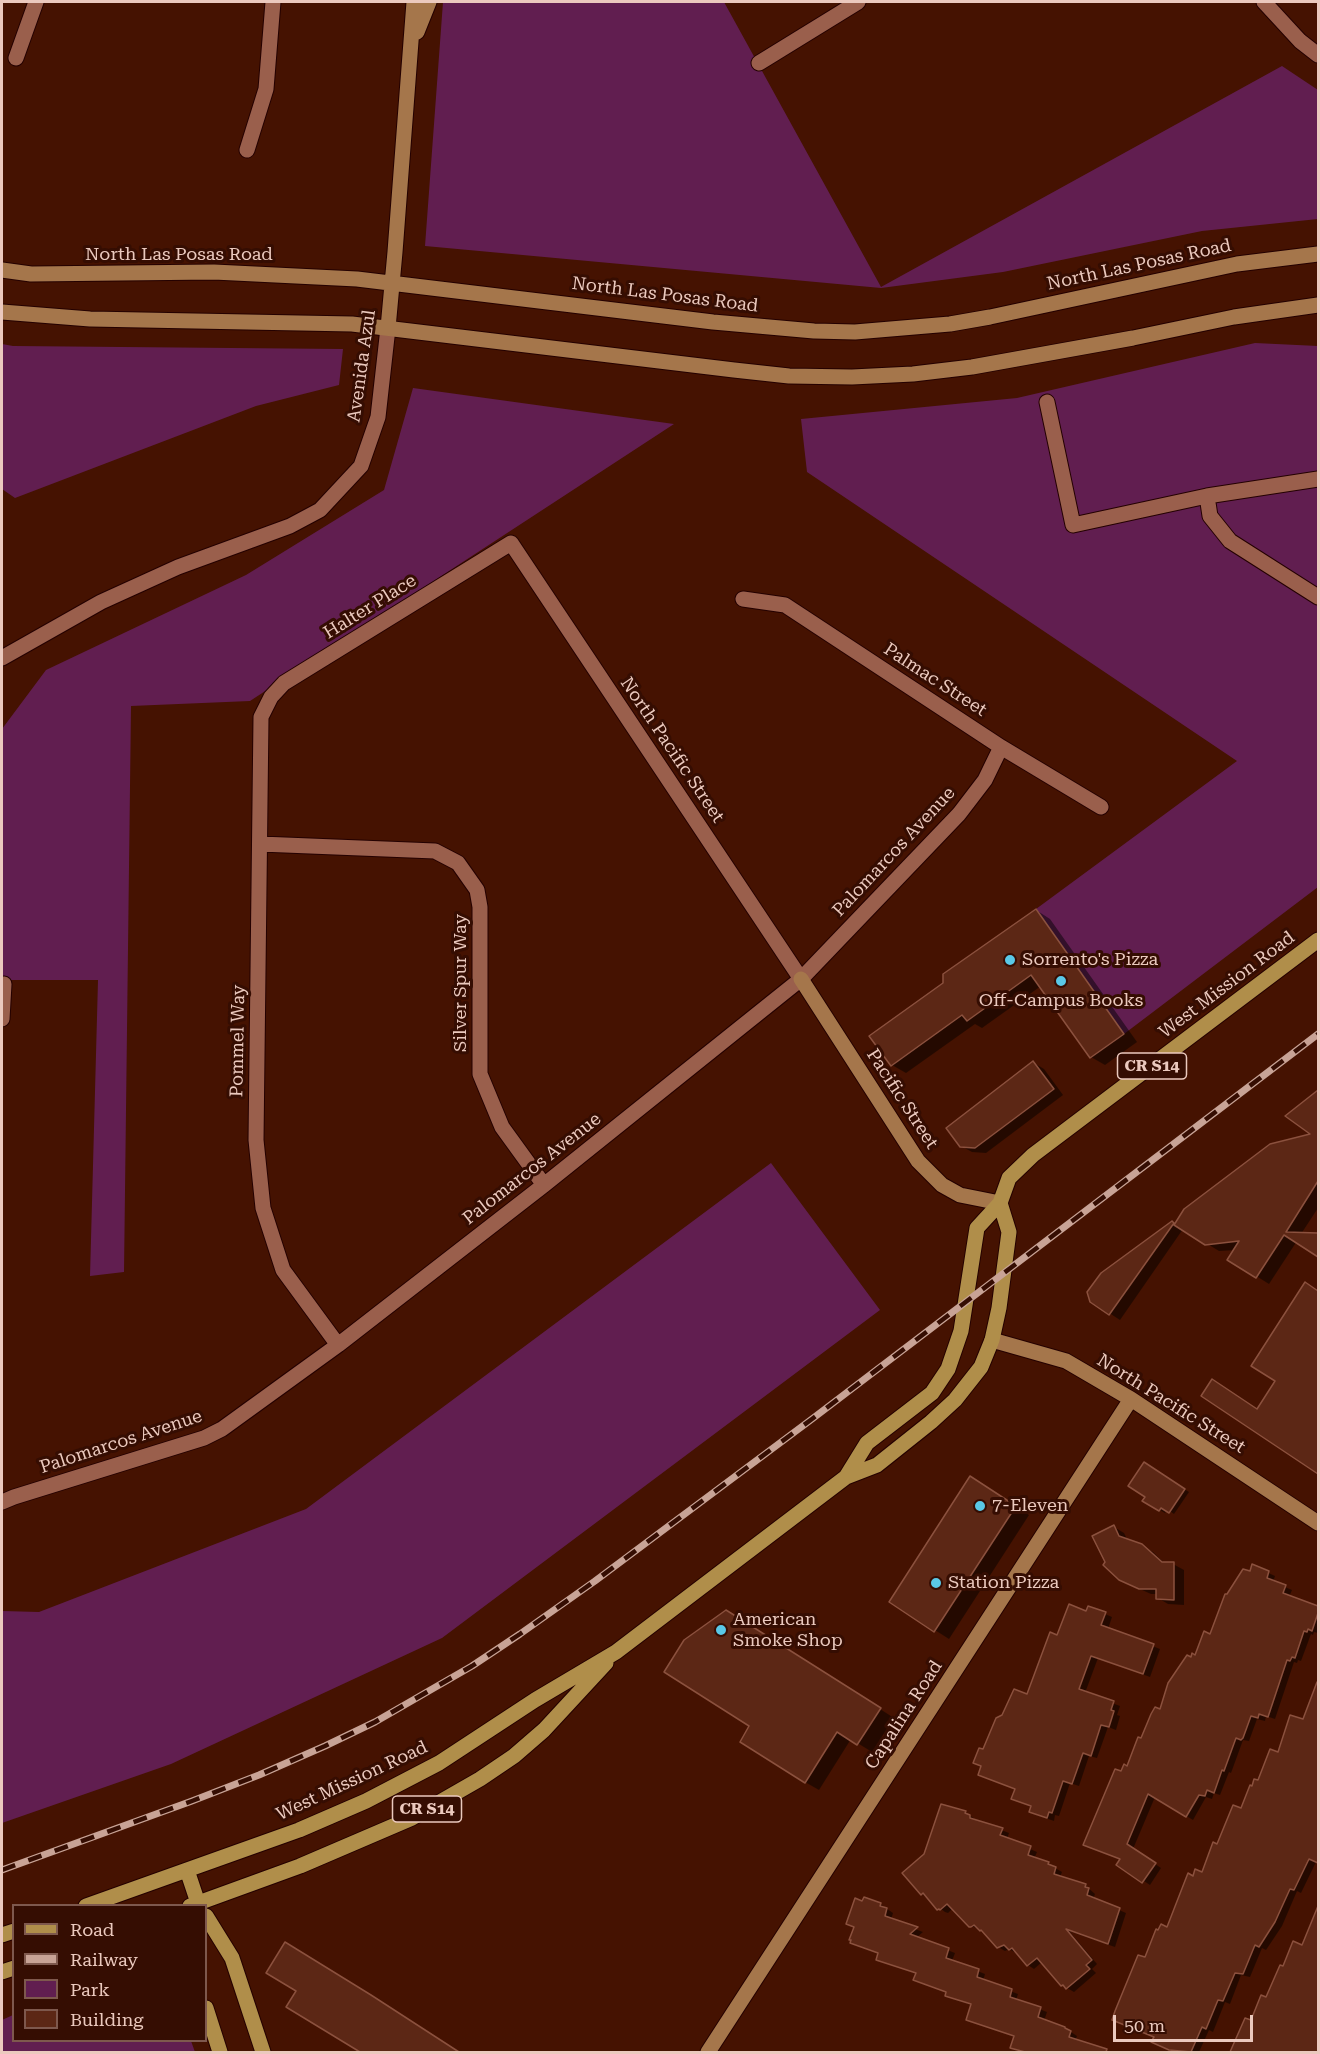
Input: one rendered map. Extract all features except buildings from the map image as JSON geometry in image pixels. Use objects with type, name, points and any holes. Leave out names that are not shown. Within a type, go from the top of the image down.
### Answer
[{"type":"main road","name":"Avenida Azul","points":[[388,328],[414,2]]},
{"type":"main road","points":[[410,49],[429,2]]},
{"type":"main road","name":"North Las Posas Road","points":[[2,270],[43,274],[214,272],[357,279],[713,322],[813,331],[855,332],[950,324],[1237,264],[1318,254]]},
{"type":"main road","points":[[2,312],[90,319],[319,322],[388,328],[734,370],[852,377],[913,375],[972,367],[1234,317],[1318,305]]},
{"type":"main road","name":"West Mission Road","points":[[846,1477],[867,1443],[932,1393],[948,1369],[961,1331],[977,1228],[1000,1203],[1010,1178],[1033,1155],[1318,940]]},
{"type":"main road","name":"Pacific Street","points":[[801,979],[918,1161],[942,1185],[960,1195],[1000,1203]]},
{"type":"main road","name":"West Mission Road","points":[[89,1904],[308,1826],[366,1801],[439,1764],[535,1700],[616,1652],[846,1477],[877,1465],[955,1400],[981,1367],[992,1340],[999,1308],[1010,1232],[1000,1203]]},
{"type":"main road","name":"North Pacific Street","points":[[992,1340],[1066,1361],[1131,1399],[1318,1523]]},
{"type":"main road","name":"Capalina Road","points":[[708,2052],[1131,1399]]},
{"type":"main road","name":"West Mission Road","points":[[205,1904],[412,1818],[480,1779],[514,1756],[544,1730],[616,1652]]},
{"type":"main road","points":[[187,1870],[197,1904]]},
{"type":"main road","points":[[207,1920],[232,1958],[264,2052]]},
{"type":"main road","points":[[207,2011],[220,2052]]},
{"type":"street","points":[[16,58],[36,2]]},
{"type":"street","points":[[247,150],[266,89],[273,2]]},
{"type":"street","points":[[759,63],[858,2]]},
{"type":"street","points":[[1264,2],[1300,41],[1318,55]]},
{"type":"street","name":"Avenida Azul","points":[[2,658],[101,602],[178,567],[290,526],[320,510],[361,466],[378,417],[388,328]]},
{"type":"street","points":[[1047,402],[1073,525],[1207,496],[1318,479]]},
{"type":"street","points":[[1207,496],[1210,516],[1230,541],[1318,597]]},
{"type":"street","name":"Halter Place","points":[[261,717],[271,697],[284,683],[511,543]]},
{"type":"street","name":"North Pacific Street","points":[[511,543],[801,979]]},
{"type":"street","name":"Palmac Street","points":[[743,600],[785,605],[1001,747],[1101,807]]},
{"type":"street","name":"Pommel Way","points":[[261,717],[256,1140],[263,1208],[283,1270],[338,1345]]},
{"type":"street","name":"Palomarcos Avenue","points":[[2,1503],[14,1497],[204,1438],[222,1429],[338,1345],[544,1185],[801,979],[959,814],[985,780],[1001,747]]},
{"type":"street","name":"Silver Spur Way","points":[[260,844],[435,851],[458,863],[477,890],[480,907],[480,1074],[502,1127],[544,1185]]},
{"type":"street","points":[[2,1019],[4,984]]},
{"type":"green space","points":[[443,2],[724,2],[881,287],[1282,66],[1318,90],[1318,219],[1202,231],[1003,272],[881,288],[425,246]]},
{"type":"green space","points":[[1255,343],[1318,346],[1318,887],[1124,1034],[1036,909],[1237,761],[807,472],[801,419],[1017,398]]},
{"type":"green space","points":[[2,344],[13,346],[343,349],[339,385],[256,406],[15,498],[2,489]]},
{"type":"green space","points":[[413,388],[674,424],[250,701],[131,706],[124,1272],[90,1276],[98,980],[2,980],[2,729],[46,670],[246,575],[384,490]]},
{"type":"green space","points":[[771,1163],[880,1310],[442,1638],[171,1764],[2,1823],[2,1611],[39,1612],[306,1509]]},
{"type":"green space","points":[[12,2015],[12,2042],[191,2042],[195,2052],[2,2052],[2,2020]]},
{"type":"railway","points":[[2,1870],[259,1775],[375,1722],[472,1666],[595,1581],[812,1419],[1318,1034]]},
{"type":"place","name":"Sorrento's Pizza","points":[[1010,960]]},
{"type":"place","name":"Off-Campus Books","points":[[1061,981]]},
{"type":"place","name":"7-Eleven","points":[[980,1506]]},
{"type":"place","name":"Station Pizza","points":[[936,1583]]},
{"type":"place","name":"American Smoke Shop","points":[[721,1630]]}]
